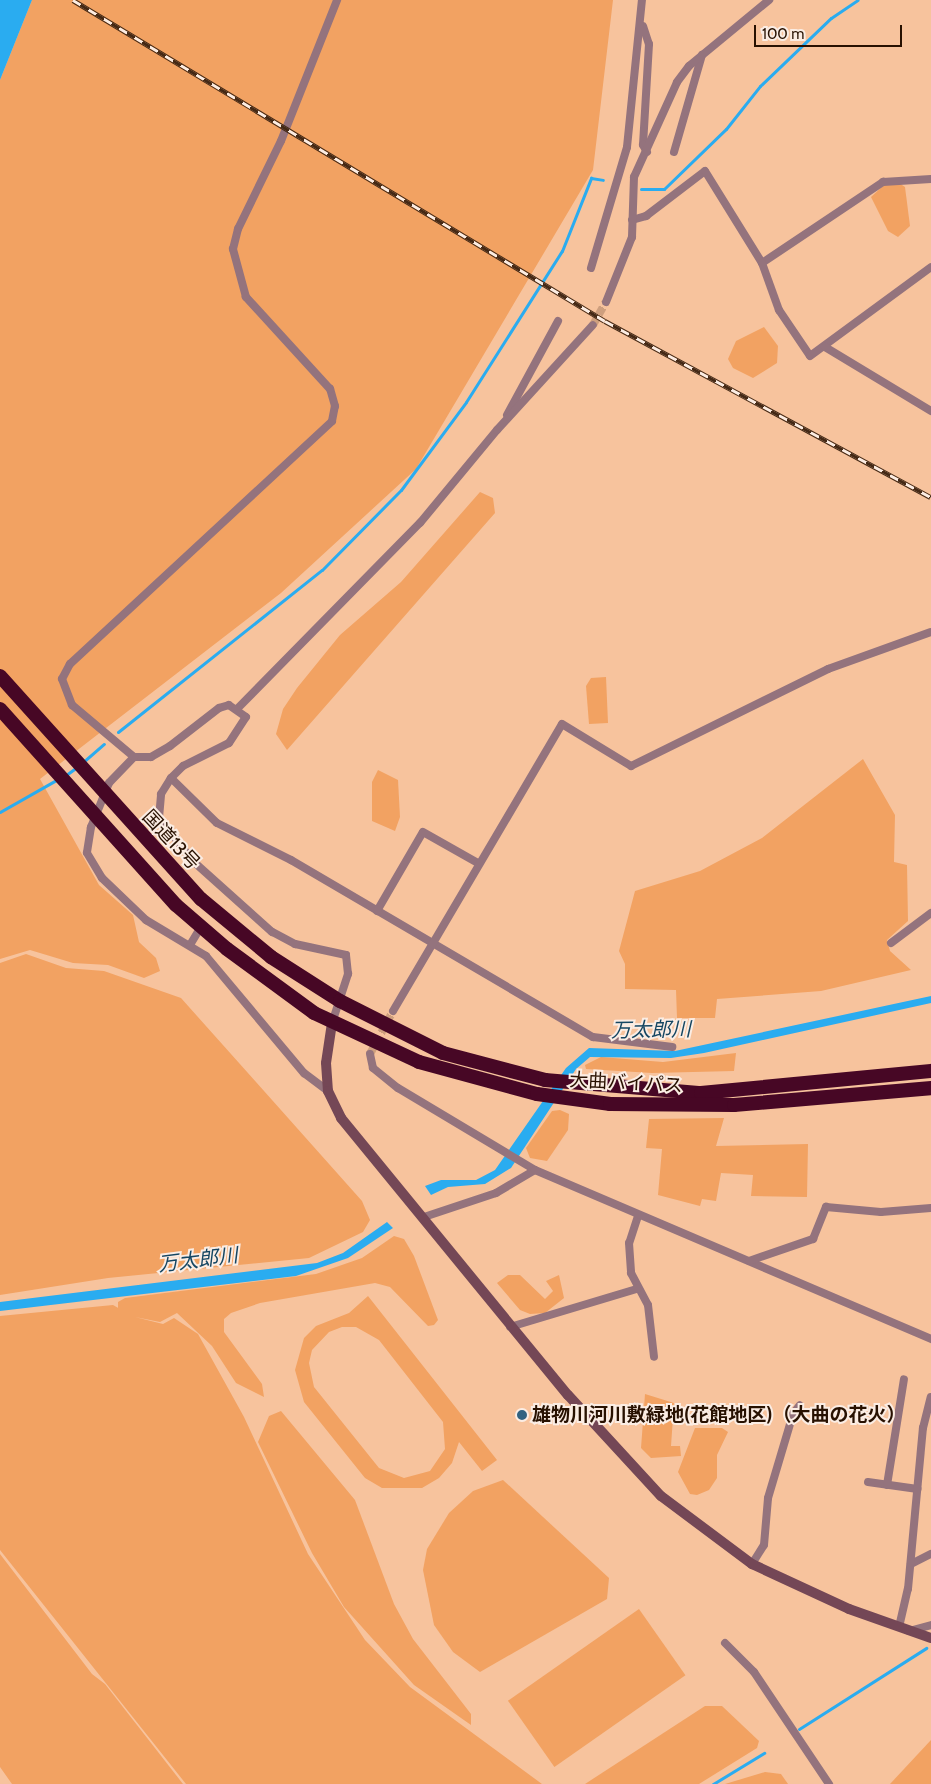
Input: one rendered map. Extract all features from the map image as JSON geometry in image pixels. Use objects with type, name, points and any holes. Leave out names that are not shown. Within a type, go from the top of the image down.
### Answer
[{"type":"highway","name":"国道13号","points":[[0,676],[130,823],[201,899],[271,958],[340,1001]]},
{"type":"highway","points":[[0,709],[115,839],[201,927],[332,1023]]},
{"type":"highway","name":"大曲バイパス","points":[[340,1001],[442,1053],[551,1080],[571,1083],[700,1093],[931,1071]]},
{"type":"highway","name":"大曲バイパス","points":[[332,1023],[419,1062],[542,1095],[610,1104],[734,1105],[931,1088]]},
{"type":"street","points":[[337,0],[281,141],[238,229],[233,249],[246,297],[330,389],[335,406],[332,421],[63,673],[72,704],[134,757],[151,757],[170,746],[219,708],[238,708],[420,523],[505,420],[593,325]]},
{"type":"street","points":[[592,268],[627,147],[642,24],[642,0]]},
{"type":"street","points":[[606,302],[627,257],[632,220],[634,177],[647,152],[677,82],[702,54],[769,0]]},
{"type":"street","points":[[642,24],[649,44],[643,145],[647,152]]},
{"type":"street","points":[[674,152],[702,54]]},
{"type":"street","points":[[632,220],[646,216],[705,170],[762,263],[779,310],[810,356],[825,347],[931,266]]},
{"type":"street","points":[[762,263],[883,182],[931,179]]},
{"type":"street","points":[[505,420],[558,320]]},
{"type":"street","points":[[825,347],[931,411]]},
{"type":"street","points":[[393,1011],[478,863],[562,724],[631,766],[828,669],[931,632]]},
{"type":"street","points":[[238,708],[246,717],[229,743],[183,766],[171,778],[159,804],[164,827],[194,861],[272,932],[295,944],[346,955],[348,974],[332,1023],[326,1055],[328,1091],[341,1118],[424,1217],[510,1327],[661,1496],[752,1564],[904,1629],[931,1638]]},
{"type":"street","points":[[134,757],[109,783],[91,827],[87,853],[102,878],[146,920],[206,956],[304,1073],[328,1091]]},
{"type":"street","points":[[171,778],[217,823],[377,911],[593,1037],[672,1047]]},
{"type":"street","points":[[377,911],[423,832],[478,863]]},
{"type":"street","points":[[891,943],[931,913]]},
{"type":"street","points":[[190,945],[201,927]]},
{"type":"street","points":[[370,1054],[374,1068],[398,1088],[525,1165],[638,1216],[931,1339]]},
{"type":"street","points":[[424,1217],[496,1193],[535,1170]]},
{"type":"street","points":[[749,1261],[814,1240],[826,1207],[881,1212],[931,1208]]},
{"type":"street","points":[[638,1216],[629,1243],[637,1289],[648,1305],[654,1357]]},
{"type":"street","points":[[510,1327],[637,1289]]},
{"type":"street","points":[[887,1485],[904,1379]]},
{"type":"street","points":[[904,1629],[922,1428],[931,1397]]},
{"type":"street","points":[[752,1564],[764,1545],[768,1498],[793,1414],[800,1405]]},
{"type":"street","points":[[868,1482],[918,1489]]},
{"type":"street","points":[[911,1564],[931,1554]]},
{"type":"street","points":[[904,1629],[931,1625]]},
{"type":"street","points":[[725,1643],[754,1672],[829,1784]]},
{"type":"shaded area","points":[[32,0],[613,0],[593,170],[416,469],[281,593],[40,779],[99,885],[133,915],[139,942],[156,958],[160,971],[144,978],[108,965],[73,963],[30,950],[0,959],[0,80]]},
{"type":"shaded area","points":[[896,181],[905,187],[910,226],[898,237],[888,231],[871,197],[884,185]]},
{"type":"shaded area","points":[[764,327],[778,346],[777,363],[753,378],[733,368],[728,359],[736,341]]},
{"type":"shaded area","points":[[480,492],[493,498],[495,513],[287,750],[276,734],[283,709],[297,688],[340,635],[401,582]]},
{"type":"shaded area","points":[[606,677],[608,723],[589,724],[586,686],[591,678]]},
{"type":"shaded area","points":[[863,759],[895,815],[894,862],[907,865],[908,921],[887,940],[890,951],[911,970],[821,991],[717,999],[715,1018],[677,1018],[676,990],[625,989],[625,964],[619,951],[635,891],[700,871],[762,838]]},
{"type":"shaded area","points":[[378,770],[398,780],[400,817],[395,831],[372,821],[372,782]]},
{"type":"shaded area","points":[[26,954],[66,968],[104,971],[181,998],[362,1201],[370,1220],[363,1232],[309,1258],[108,1278],[0,1295],[0,963]]},
{"type":"shaded area","points":[[736,1053],[734,1071],[652,1073],[586,1069],[585,1065],[601,1057],[663,1062]]},
{"type":"shaded area","points":[[560,1110],[569,1114],[568,1130],[547,1161],[530,1158],[526,1148],[552,1111]]},
{"type":"shaded area","points":[[724,1118],[716,1146],[808,1144],[807,1197],[751,1196],[753,1175],[721,1173],[716,1201],[702,1199],[700,1206],[658,1195],[662,1149],[646,1148],[649,1119]]},
{"type":"shaded area","points":[[394,1236],[404,1239],[414,1256],[438,1320],[434,1325],[428,1326],[390,1287],[375,1283],[260,1303],[231,1313],[224,1319],[224,1332],[262,1384],[264,1397],[236,1383],[212,1346],[177,1313],[160,1322],[135,1317],[163,1324],[174,1318],[198,1334],[244,1417],[308,1554],[365,1640],[410,1687],[542,1784],[186,1784],[0,1550],[0,1316],[113,1305],[118,1308],[118,1302],[125,1298],[316,1274],[362,1258]]},
{"type":"shaded area","points":[[508,1275],[520,1275],[545,1299],[553,1291],[546,1281],[559,1275],[564,1298],[545,1313],[530,1314],[520,1310],[497,1283]]},
{"type":"shaded area","points":[[368,1296],[497,1460],[482,1471],[459,1442],[452,1463],[439,1478],[422,1488],[382,1488],[365,1478],[304,1402],[295,1370],[304,1338],[316,1326],[349,1313]],"holes":[[[342,1327],[356,1327],[379,1340],[443,1422],[445,1449],[430,1471],[404,1478],[379,1468],[314,1387],[309,1363],[312,1350],[329,1332]]]},
{"type":"shaded area","points":[[645,1394],[674,1403],[671,1446],[680,1446],[681,1456],[651,1458],[641,1448]]},
{"type":"shaded area","points":[[281,1411],[355,1500],[394,1604],[413,1639],[471,1714],[471,1725],[414,1685],[344,1607],[312,1553],[258,1442],[269,1416]]},
{"type":"shaded area","points":[[695,1428],[722,1428],[728,1432],[717,1455],[717,1478],[709,1490],[697,1495],[690,1494],[678,1472]]},
{"type":"shaded area","points":[[503,1480],[609,1578],[607,1599],[480,1672],[453,1652],[434,1625],[423,1570],[427,1549],[449,1513],[473,1491]]},
{"type":"shaded area","points":[[0,1554],[92,1674],[105,1684],[183,1784],[12,1784],[0,1767]]},
{"type":"shaded area","points":[[639,1609],[685,1675],[554,1767],[508,1701]]},
{"type":"shaded area","points":[[705,1706],[722,1706],[759,1741],[757,1748],[699,1784],[585,1784]]},
{"type":"shaded area","points":[[931,1740],[931,1784],[890,1784]]},
{"type":"shaded area","points":[[765,1772],[781,1774],[788,1784],[725,1784]]},
{"type":"water","points":[[0,0],[32,0],[0,80]]},
{"type":"water","points":[[931,996],[931,1003],[704,1053],[671,1058],[590,1057],[576,1069],[511,1168],[485,1184],[448,1187],[431,1195],[425,1186],[441,1180],[476,1180],[495,1170],[566,1068],[589,1048],[675,1051]]},
{"type":"water","points":[[387,1222],[393,1228],[348,1258],[296,1276],[0,1311],[0,1302],[317,1263],[343,1253]]},
{"type":"waterway","points":[[641,189],[664,189],[726,129],[760,86],[831,18],[858,0]]},
{"type":"waterway","points":[[118,732],[322,570],[401,490],[466,402],[562,251],[591,178],[603,180]]},
{"type":"waterway","points":[[82,763],[104,744]]},
{"type":"waterway","points":[[66,775],[77,767]]},
{"type":"waterway","points":[[0,812],[58,779]]},
{"type":"waterway","points":[[799,1729],[926,1648]]},
{"type":"waterway","points":[[713,1784],[764,1753]]},
{"type":"tunnel","points":[[593,325],[606,302]]},
{"type":"tunnel","points":[[370,1054],[393,1011]]},
{"type":"railway","points":[[73,0],[605,321],[931,497]]},
{"type":"place","name":"雄物川河川敷緑地(花館地区)（大曲の花火）","points":[[522,1415]]},
{"type":"water label","name":"万太郎川","points":[[651,1030]]},
{"type":"water label","name":"万太郎川","points":[[198,1260]]}]
